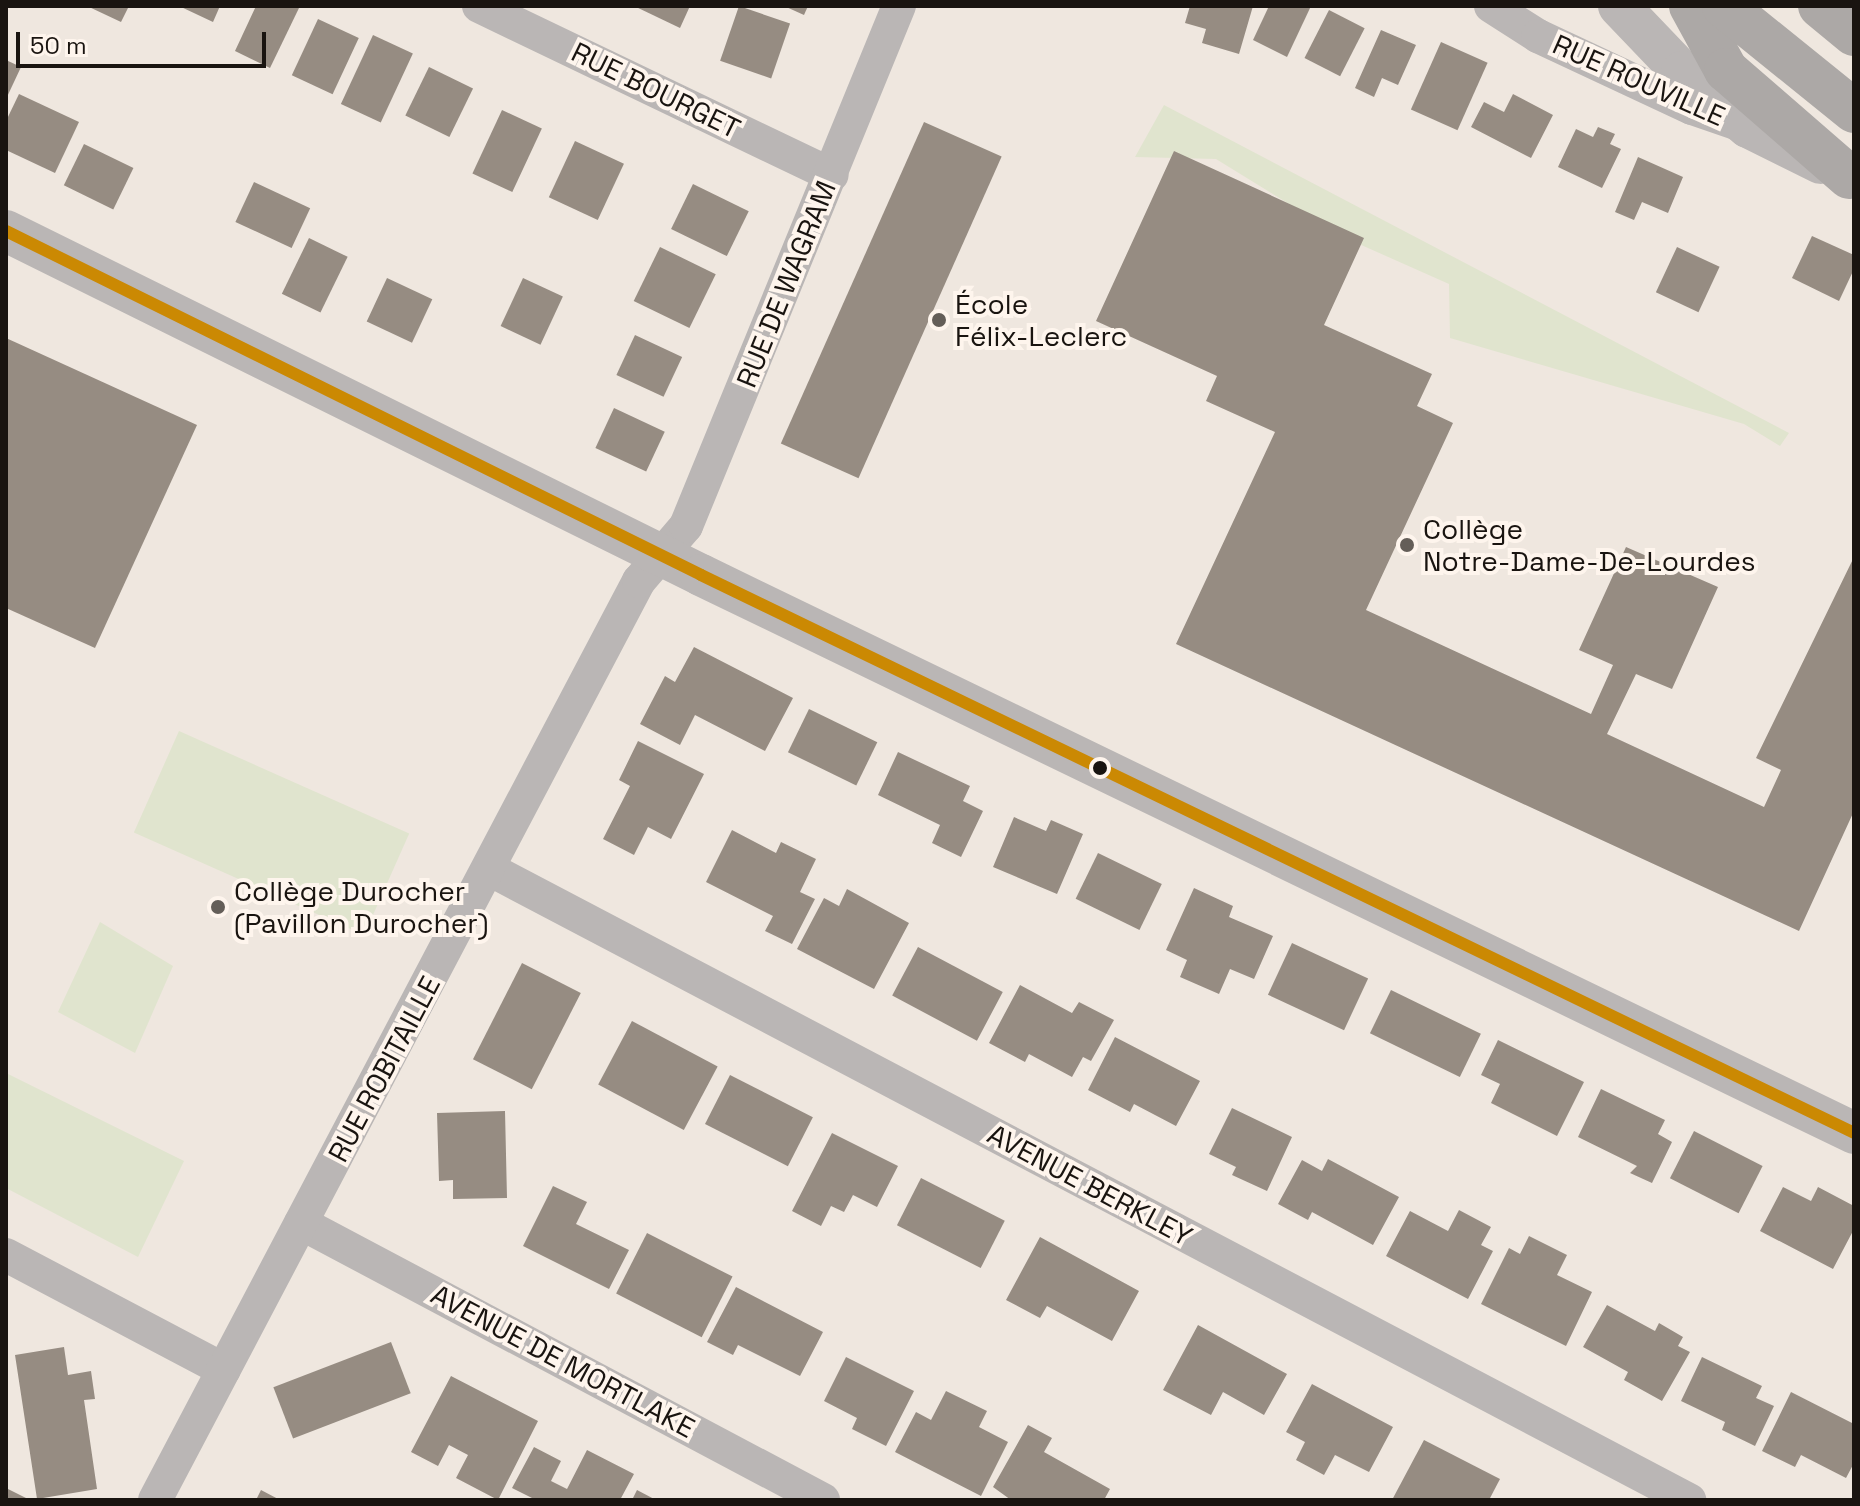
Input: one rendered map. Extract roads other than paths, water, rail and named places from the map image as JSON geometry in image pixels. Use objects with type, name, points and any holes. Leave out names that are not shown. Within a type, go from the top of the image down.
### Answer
[{"type":"highway","points":[[1691,6],[1726,70],[1851,179]]},
{"type":"highway","points":[[1724,6],[1854,111]]},
{"type":"highway","points":[[1820,6],[1854,34]]},
{"type":"street","name":"RUE BOURGET","points":[[479,6],[832,175]]},
{"type":"street","name":"RUE DE WAGRAM","points":[[661,555],[686,526],[899,6]]},
{"type":"street","name":"RUE ROUVILLE","points":[[1491,6],[1538,36],[1621,75],[1748,127]]},
{"type":"street","points":[[1619,6],[1682,72],[1748,127],[1851,179]]},
{"type":"street","points":[[6,231],[661,555],[1854,1133]]},
{"type":"street","name":"RUE ROBITAILLE","points":[[155,1500],[491,870],[639,581],[661,555]]},
{"type":"street","name":"AVENUE BERKLEY","points":[[491,870],[1689,1500]]},
{"type":"street","name":"AVENUE DE MORTLAKE","points":[[301,1223],[823,1500]]},
{"type":"street","points":[[6,1255],[224,1370]]},
{"type":"place","name":"École Félix-Leclerc","points":[[939,320]]},
{"type":"place","name":"Collège Notre-Dame-De-Lourdes","points":[[1407,545]]},
{"type":"place","name":"Collège Durocher (Pavillon Durocher)","points":[[218,907]]}]
